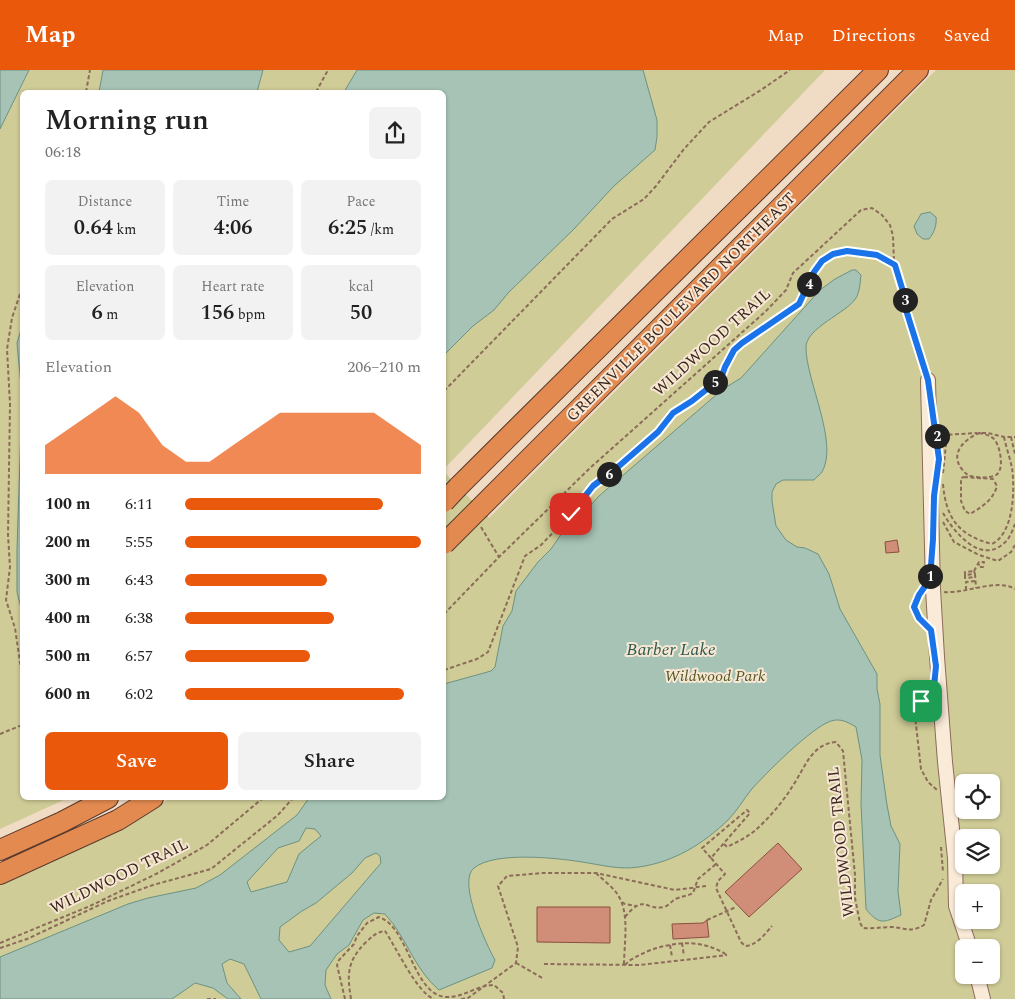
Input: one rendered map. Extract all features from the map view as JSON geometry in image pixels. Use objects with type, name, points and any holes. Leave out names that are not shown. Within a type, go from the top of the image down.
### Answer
[{"type":"highway","name":"GREENVILLE BOULEVARD NORTHEAST","points":[[446,500],[878,70]]},
{"type":"highway","name":"GREENVILLE BOULEVARD NORTHEAST","points":[[446,543],[918,70]]},
{"type":"highway","points":[[0,850],[62,822],[104,800]]},
{"type":"highway","points":[[0,874],[118,820],[149,800]]},
{"type":"lane","points":[[928,380],[929,588],[955,858],[956,906],[967,939]]},
{"type":"lane","points":[[979,984],[983,999]]},
{"type":"path","points":[[86,90],[90,70]]},
{"type":"path","points":[[317,90],[328,70]]},
{"type":"path","points":[[446,389],[612,219],[644,199],[684,149],[709,122],[790,70]]},
{"type":"path","name":"WILDWOOD TRAIL","points":[[446,612],[505,550],[590,468],[766,311],[786,290],[793,273],[861,210],[872,208],[882,215],[890,225],[895,265],[907,313],[928,380]]},
{"type":"path","points":[[446,669],[477,659],[488,652],[525,556],[541,545],[571,514],[593,486],[658,432],[673,413],[721,378],[734,350],[799,304],[814,272],[822,261],[833,254],[847,251],[877,255],[895,265]]},
{"type":"path","points":[[20,294],[12,318],[7,349],[10,404],[8,535],[10,567],[6,600],[15,628],[20,662]]},
{"type":"path","points":[[937,436],[988,432],[1004,437],[1015,437]]},
{"type":"path","points":[[975,477],[964,473],[959,464],[958,449],[961,444],[979,433],[995,440],[1002,468],[998,474],[993,476],[975,477],[961,478],[962,507],[970,514],[982,507],[996,492],[997,486],[993,479],[975,477]]},
{"type":"path","points":[[941,493],[946,444],[951,434]]},
{"type":"path","points":[[942,478],[947,509],[956,524],[982,542],[992,544],[999,540],[1008,522],[1013,490],[1012,468],[1004,437]]},
{"type":"path","points":[[1011,437],[1015,454]]},
{"type":"path","points":[[940,486],[942,478]]},
{"type":"path","points":[[1015,524],[1009,538],[1003,545],[990,551],[983,550],[966,542],[951,528],[942,512],[942,520],[954,542],[979,555],[998,560],[1011,552],[1015,545]]},
{"type":"path","points":[[976,588],[975,574],[979,564]]},
{"type":"path","points":[[965,576],[975,574]]},
{"type":"path","points":[[966,590],[966,582],[976,581]]},
{"type":"path","points":[[925,624],[919,618],[914,607],[929,588],[949,592],[1010,586],[1015,589]]},
{"type":"path","points":[[934,687],[921,701],[915,716],[921,769],[928,782],[940,792]]},
{"type":"path","points":[[0,734],[20,726]]},
{"type":"path","name":"WILDWOOD TRAIL","points":[[724,844],[727,847],[749,836],[783,800],[805,762],[815,750],[827,742],[836,742],[843,751],[850,841],[855,875],[855,898],[860,923],[863,928],[894,927],[916,930],[924,925],[931,900],[944,878],[941,855],[942,845]]},
{"type":"path","name":"WILDWOOD TRAIL","points":[[0,943],[90,906],[158,873],[207,845],[261,800]]},
{"type":"path","points":[[0,948],[27,939],[108,901],[153,885],[211,869],[278,815],[291,800]]},
{"type":"path","points":[[711,858],[750,813],[747,810],[702,848],[725,874],[718,881],[716,888],[741,942],[745,946],[749,946],[772,926]]},
{"type":"path","points":[[625,917],[632,909],[642,904],[660,907],[667,906],[679,897],[689,896],[693,893],[698,879],[716,864]]},
{"type":"path","points":[[462,999],[468,998],[516,963],[518,947],[498,886],[507,876],[543,873],[596,873],[676,890],[706,886]]},
{"type":"path","points":[[596,873],[618,895],[620,900],[625,917],[624,965]]},
{"type":"path","points":[[620,900],[626,904],[638,906]]},
{"type":"path","points":[[707,920],[736,907]]},
{"type":"path","points":[[345,999],[339,973],[339,960],[354,944],[356,936],[367,923],[379,917],[387,920],[396,930],[412,963],[427,986],[434,993],[443,997],[455,997],[483,986],[494,985],[502,993],[504,999]]},
{"type":"path","points":[[351,999],[348,981],[352,959],[377,932],[385,931],[413,978],[428,997],[434,999]]},
{"type":"path","points":[[682,943],[684,956]]},
{"type":"path","points":[[544,964],[624,965],[673,962],[727,955],[718,949],[704,944],[670,944],[641,954],[628,960],[624,965]]},
{"type":"path","points":[[670,944],[672,957]]},
{"type":"path","points":[[516,963],[544,979]]},
{"type":"path","points":[[207,999],[216,999]]},
{"type":"green space","points":[[29,70],[825,70],[446,467],[446,90],[20,90],[20,800],[64,800],[0,829],[0,129]]},
{"type":"green space","name":"Wildwood Park","points":[[936,70],[1015,70],[1015,999],[0,999],[0,878],[158,806],[167,800],[446,800],[446,555],[450,550],[446,545],[446,474],[489,518]]},
{"type":"water","points":[[0,70],[29,70],[0,129]]},
{"type":"water","points":[[103,70],[263,70],[258,90],[99,90]]},
{"type":"water","points":[[357,70],[643,70],[657,120],[655,150],[614,186],[573,230],[509,292],[494,310],[473,326],[446,353],[446,90],[345,90]]},
{"type":"water","points":[[930,212],[936,217],[936,226],[929,239],[923,239],[917,234],[914,226],[921,214]]},
{"type":"water","name":"Barber Lake","points":[[852,270],[856,270],[861,275],[856,298],[851,304],[819,327],[807,341],[807,361],[827,445],[826,460],[822,472],[814,480],[783,480],[776,484],[772,492],[772,501],[776,526],[786,540],[797,547],[805,548],[818,554],[829,574],[840,609],[877,674],[880,704],[880,755],[891,826],[900,844],[898,891],[901,915],[882,921],[874,918],[866,909],[861,804],[862,760],[856,727],[844,721],[834,720],[812,732],[789,752],[751,790],[731,817],[718,829],[687,851],[664,861],[652,865],[624,868],[558,859],[526,857],[496,859],[474,868],[470,875],[471,899],[480,927],[495,960],[492,968],[439,990],[423,973],[393,923],[385,914],[374,913],[363,920],[349,945],[337,954],[326,970],[325,985],[331,999],[261,999],[244,964],[230,959],[222,964],[227,983],[241,999],[228,999],[213,988],[195,983],[172,999],[0,999],[0,957],[128,904],[196,888],[220,875],[297,815],[308,800],[446,800],[446,683],[491,671],[495,667],[503,626],[512,611],[516,591],[562,533],[599,496],[723,389],[741,378],[820,290]],"holes":[[[306,828],[315,829],[321,836],[299,854],[287,882],[251,892],[247,882],[278,848],[299,841]],[[376,853],[380,856],[381,863],[310,946],[289,952],[279,940],[280,927],[316,903],[352,873],[365,858]]]},
{"type":"water","points":[[20,333],[20,375],[17,343]]},
{"type":"water","points":[[20,458],[20,604],[17,592]]},
{"type":"building","points":[[897,540],[899,552],[886,553],[885,542]]},
{"type":"building","points":[[778,843],[802,869],[749,917],[725,892]]},
{"type":"building","points":[[537,907],[610,907],[610,943],[537,942]]},
{"type":"building","points":[[707,920],[709,937],[673,939],[672,924],[703,923]]},
{"type":"route","points":[[571,514],[593,486],[658,432],[673,413],[721,378],[734,350],[799,304],[814,272],[822,261],[833,254],[847,251],[877,255],[886,259],[895,265],[907,313],[928,380],[939,459],[934,496],[930,579],[919,595],[914,607],[919,618],[931,630],[936,666],[934,687],[921,701]]}]
